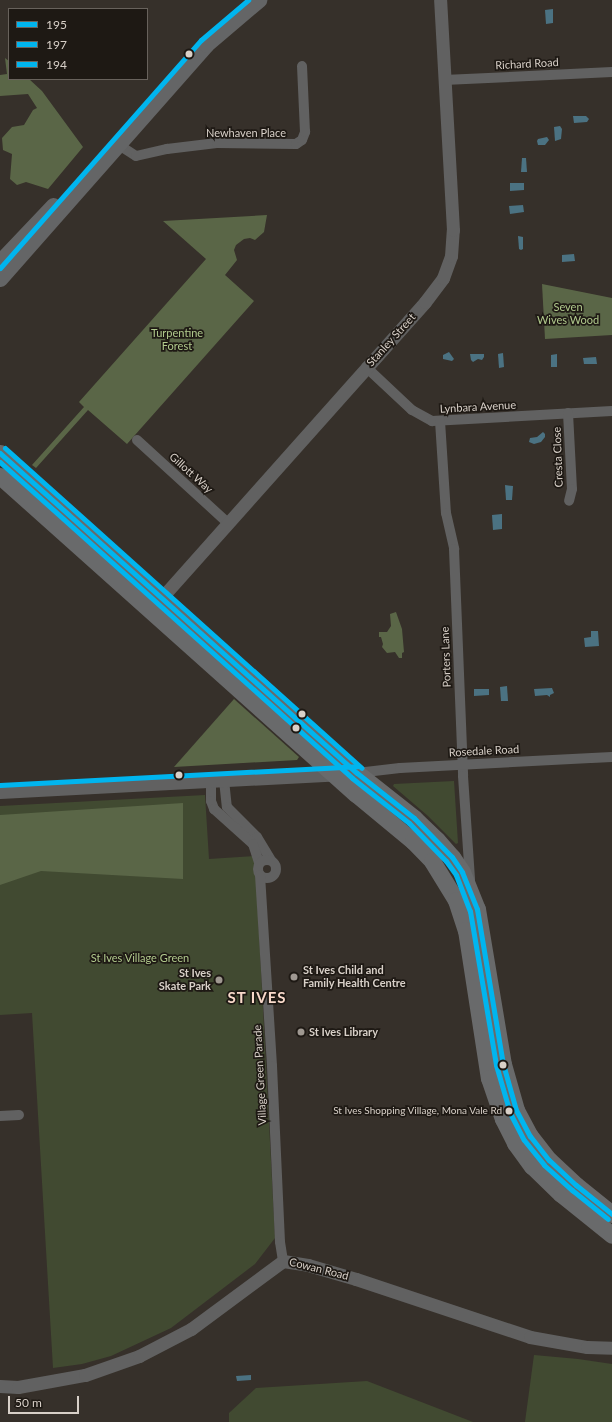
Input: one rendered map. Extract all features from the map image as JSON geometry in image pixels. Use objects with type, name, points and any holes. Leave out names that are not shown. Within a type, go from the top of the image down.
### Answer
[{"type":"highway","points":[[0,453],[335,774],[424,851],[443,876],[456,900],[466,930],[489,1078],[503,1120],[515,1143],[532,1166],[561,1194],[612,1235]]},
{"type":"highway","points":[[0,476],[156,604],[357,773],[414,818],[437,840],[459,867],[471,892],[481,925],[507,1081],[516,1110],[530,1136],[549,1160],[576,1185],[612,1214]]},
{"type":"main road","points":[[0,261],[57,200],[185,53],[209,29],[248,0]]},
{"type":"main road","points":[[0,279],[206,45],[259,0]]},
{"type":"street","name":"Stanley Street","points":[[156,604],[432,293],[443,278],[451,256],[453,230],[440,0]]},
{"type":"street","name":"Newhaven Place","points":[[119,145],[136,156],[167,149],[217,143],[296,144],[302,140],[305,132],[302,66]]},
{"type":"street","name":"Richard Road","points":[[444,80],[612,72]]},
{"type":"street","name":"Lynbara Avenue","points":[[366,367],[418,414],[430,421],[612,411]]},
{"type":"street","name":"Cresta Close","points":[[568,413],[572,489],[569,501]]},
{"type":"street","name":"Porters Lane","points":[[440,421],[446,513],[454,549],[460,704],[471,892]]},
{"type":"street","name":"Gillott Way","points":[[138,440],[228,523]]},
{"type":"street","name":"Rosedale Road","points":[[357,773],[463,764],[612,756]]},
{"type":"street","points":[[0,792],[357,773]]},
{"type":"street","points":[[211,781],[211,801],[214,809],[253,844],[259,863],[258,869],[264,877],[273,876],[276,871],[275,864],[257,837],[227,807],[224,780]]},
{"type":"street","points":[[259,863],[264,860],[271,860]]},
{"type":"street","name":"Village Green Parade","points":[[264,877],[262,888],[280,1242],[283,1261]]},
{"type":"street","points":[[0,1116],[19,1115]]},
{"type":"street","name":"Cowan Road","points":[[0,1386],[18,1387],[85,1376],[139,1356],[191,1329],[283,1261],[308,1265],[356,1279],[530,1337],[587,1347],[612,1348]]},
{"type":"green space","points":[[5,58],[8,60],[8,80],[30,80],[42,91],[83,147],[48,189],[26,182],[17,185],[10,179],[12,154],[3,150],[2,138],[12,127],[24,125],[33,110],[37,108],[28,94],[0,96],[0,75],[7,74]]},
{"type":"green space","name":"Turpentine Forest","points":[[267,215],[264,232],[255,240],[250,238],[244,239],[236,245],[234,250],[237,260],[225,275],[254,301],[127,444],[88,410],[36,468],[32,465],[84,407],[79,402],[206,259],[163,221]]},
{"type":"green space","name":"Seven Wives Wood","points":[[542,284],[612,298],[612,335],[545,339]]},
{"type":"green space","points":[[396,612],[402,629],[404,652],[402,653],[402,658],[399,658],[395,652],[387,653],[382,647],[383,644],[381,637],[379,637],[379,632],[387,632],[391,626],[390,614]]},
{"type":"green space","points":[[234,699],[299,757],[297,760],[174,767]]},
{"type":"green space","points":[[454,781],[458,843],[456,844],[428,816],[393,786],[394,784]]},
{"type":"green space","name":"St Ives Village Green","points":[[205,795],[209,859],[255,856],[275,1238],[255,1264],[171,1328],[111,1356],[82,1364],[53,1368],[32,1013],[0,1015],[0,806]]},
{"type":"green space","points":[[183,803],[183,879],[41,871],[0,885],[0,815]]},
{"type":"green space","points":[[534,1355],[612,1364],[612,1422],[525,1422]]},
{"type":"green space","points":[[367,1381],[473,1422],[229,1422],[229,1413],[256,1388]]},
{"type":"water","points":[[553,9],[553,23],[546,24],[545,10]]},
{"type":"water","points":[[573,116],[586,116],[589,119],[587,122],[574,123]]},
{"type":"water","points":[[560,126],[562,129],[561,139],[555,141],[554,127]]},
{"type":"water","points":[[547,137],[549,140],[545,145],[538,145],[538,139]]},
{"type":"water","points":[[522,158],[526,158],[527,172],[521,172]]},
{"type":"water","points":[[510,183],[524,183],[524,190],[510,191]]},
{"type":"water","points":[[523,205],[524,212],[510,214],[509,206]]},
{"type":"water","points":[[518,236],[523,237],[523,249],[521,250],[519,249]]},
{"type":"water","points":[[574,254],[575,261],[562,262],[562,255]]},
{"type":"water","points":[[449,352],[454,359],[452,361],[443,359],[443,355]]},
{"type":"water","points":[[503,353],[504,367],[499,368],[498,354]]},
{"type":"water","points":[[470,354],[484,354],[484,357],[482,360],[478,359],[473,362]]},
{"type":"water","points":[[557,354],[557,367],[551,367],[551,355]]},
{"type":"water","points":[[596,357],[597,364],[584,364],[583,358]]},
{"type":"water","points":[[543,432],[545,437],[541,442],[534,444],[529,442],[530,438],[537,437]]},
{"type":"water","points":[[505,485],[513,486],[512,500],[506,500]]},
{"type":"water","points":[[502,514],[502,529],[493,530],[492,515]]},
{"type":"water","points":[[591,631],[598,631],[599,646],[585,647],[584,638],[591,637]]},
{"type":"water","points":[[507,686],[508,701],[501,701],[500,687]]},
{"type":"water","points":[[552,688],[554,693],[550,695],[550,697],[547,695],[535,696],[534,689]]},
{"type":"water","points":[[474,689],[489,689],[489,695],[474,696]]},
{"type":"water","points":[[251,1375],[251,1380],[237,1381],[236,1376]]},
{"type":"transit line","name":"194","points":[[0,268],[201,40],[248,0]]},
{"type":"transit line","name":"194","points":[[5,448],[362,768]]},
{"type":"transit line","name":"195","points":[[0,453],[357,773],[414,818],[452,857],[462,872],[477,909],[503,1064],[516,1110],[530,1136],[549,1160],[576,1185],[612,1214]]},
{"type":"transit line","name":"197","points":[[0,462],[352,778],[409,823],[446,861],[456,875],[470,911],[496,1065],[510,1113],[524,1140],[544,1165],[608,1219]]},
{"type":"transit line","name":"194","points":[[0,785],[357,766]]},
{"type":"place","name":"St Ives Child and Family Health Centre","points":[[294,977]]},
{"type":"place","name":"St Ives Skate Park","points":[[219,980]]},
{"type":"place","name":"St Ives Library","points":[[301,1032]]},
{"type":"place","name":"St Ives Shopping Village, Mona Vale Rd","points":[[509,1111]]},
{"type":"district","name":"ST IVES","points":[[257,998]]}]
